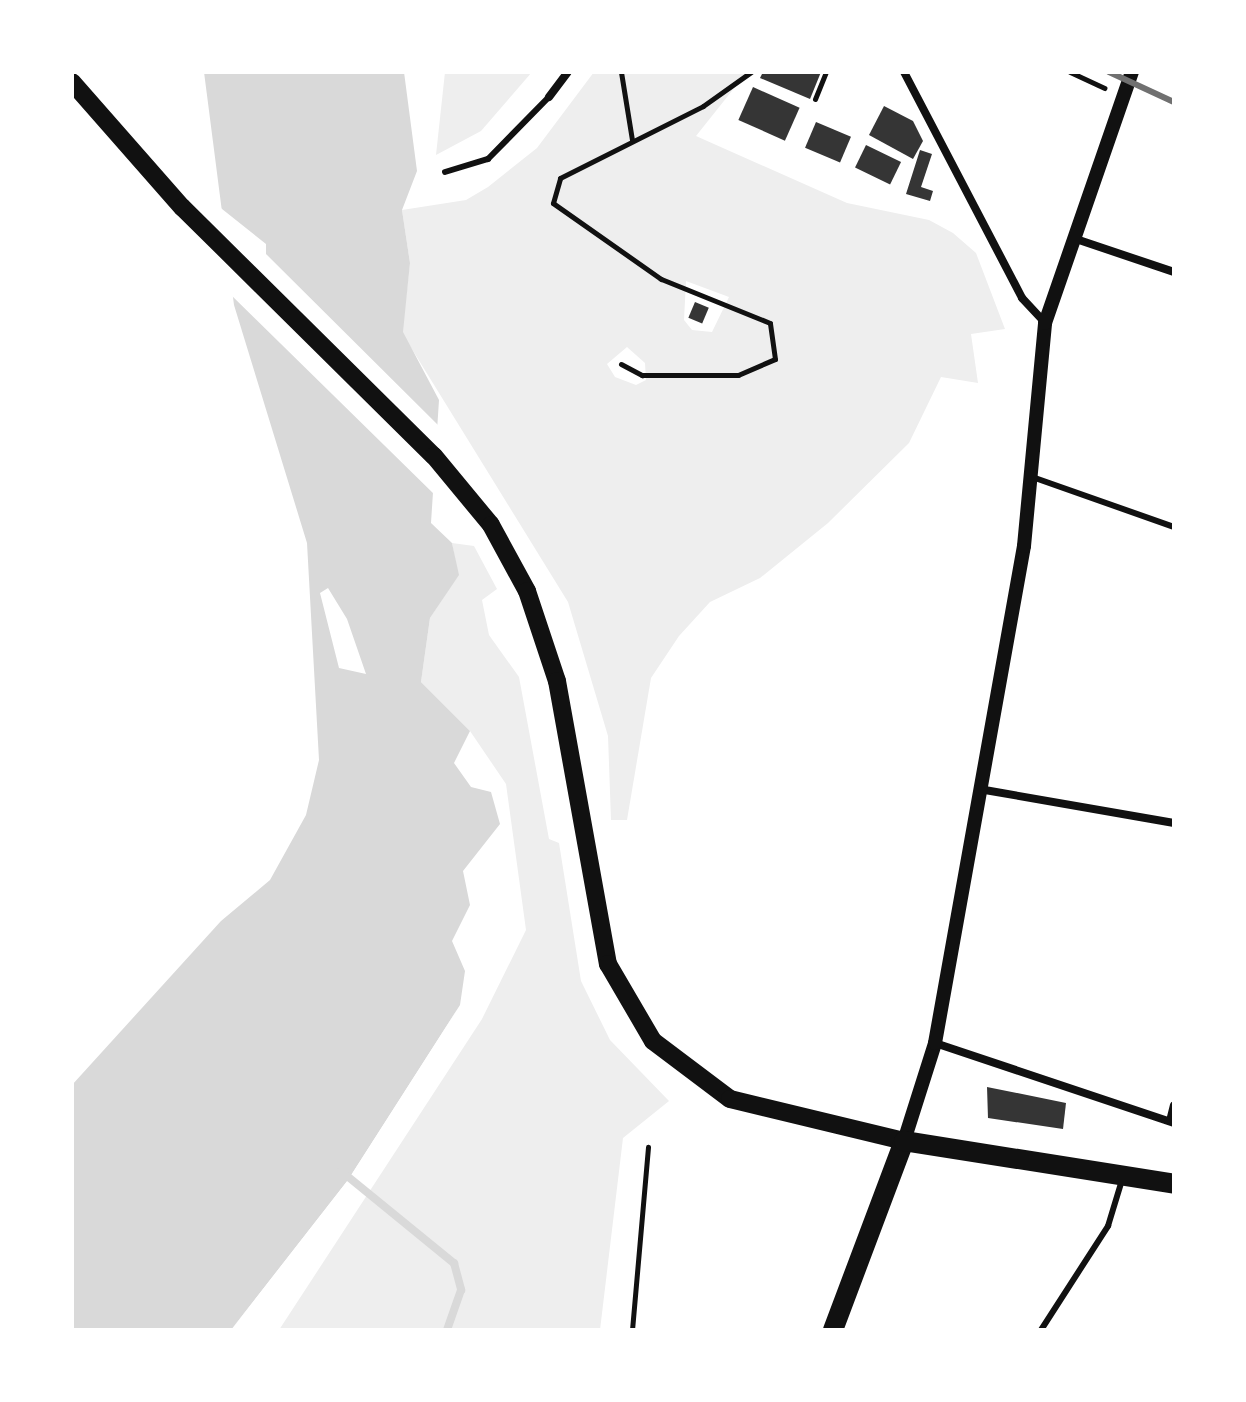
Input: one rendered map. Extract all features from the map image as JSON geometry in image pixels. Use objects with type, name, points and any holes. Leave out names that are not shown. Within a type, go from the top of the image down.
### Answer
[{"type":"highway","points":[[833,1330],[904,1141],[1174,1184]]},
{"type":"main road","points":[[72,82],[182,207],[434,456],[491,525],[547,645],[599,929],[634,1018],[673,1061],[730,1099],[904,1141]]},
{"type":"street","points":[[549,97],[568,72]]},
{"type":"street","points":[[904,72],[1022,298],[1045,323]]},
{"type":"street","points":[[904,1141],[935,1043],[1035,478],[1045,323],[1132,72]]},
{"type":"street","points":[[1073,238],[1174,272]]},
{"type":"street","points":[[979,789],[1174,823]]},
{"type":"street","points":[[935,1043],[1172,1122],[1174,1105]]},
{"type":"lane","points":[[445,172],[488,159],[549,97]]},
{"type":"lane","points":[[1035,478],[1174,527]]},
{"type":"lane","points":[[1041,1330],[1108,1226],[1123,1176]]},
{"type":"path","points":[[621,72],[632,140]]},
{"type":"path","points":[[621,364],[642,375],[738,375],[775,359],[777,339],[770,323],[661,279],[553,203],[560,178],[751,72]]},
{"type":"path","points":[[815,99],[826,72]]},
{"type":"path","points":[[1070,72],[1105,88]]},
{"type":"path","points":[[632,1330],[648,1147]]},
{"type":"shaded area","points":[[204,72],[404,72],[417,171],[402,210],[410,263],[403,332],[439,400],[431,523],[452,543],[459,575],[430,618],[421,682],[470,731],[454,763],[471,787],[491,792],[500,824],[463,871],[470,905],[452,941],[465,971],[460,1005],[348,1180],[231,1330],[72,1330],[72,1085],[221,921],[270,880],[306,815],[319,760],[307,543],[234,305]],"holes":[[[328,588],[347,619],[366,674],[339,668],[320,593]]]},
{"type":"shaded area","points":[[445,72],[532,72],[481,131],[436,155]]},
{"type":"shaded area","points":[[594,72],[747,72],[696,136],[847,203],[929,220],[953,233],[976,253],[1005,329],[971,334],[978,383],[941,377],[909,443],[828,523],[760,578],[710,602],[679,636],[651,678],[627,820],[611,820],[608,736],[568,602],[402,333],[410,263],[402,210],[466,200],[488,187],[537,148]],"holes":[[[686,281],[729,297],[712,332],[692,330],[684,320]],[[627,347],[645,363],[646,380],[636,385],[615,377],[607,364]]]},
{"type":"shaded area","points":[[452,543],[474,546],[497,589],[482,600],[489,635],[519,677],[549,839],[559,843],[581,981],[610,1040],[669,1101],[623,1138],[600,1330],[279,1330],[482,1019],[526,930],[506,784],[470,731],[421,682],[430,618],[458,575]]},
{"type":"pier","points":[[217,205],[266,244],[266,254],[441,428],[437,497],[228,292]]},
{"type":"pier","points":[[460,1005],[351,1183],[231,1330],[348,1180]]},
{"type":"building","points":[[763,72],[821,72],[810,99],[760,78]]},
{"type":"building","points":[[753,87],[800,108],[785,141],[738,120]]},
{"type":"building","points":[[884,106],[913,121],[923,141],[913,159],[869,135]]},
{"type":"building","points":[[816,122],[851,137],[840,163],[805,148]]},
{"type":"building","points":[[866,145],[901,162],[890,185],[855,167]]},
{"type":"building","points":[[920,150],[932,154],[921,187],[933,191],[930,201],[906,194]]},
{"type":"building","points":[[695,302],[709,308],[702,324],[688,318]]},
{"type":"building","points":[[987,1087],[1066,1103],[1063,1129],[988,1118]]},
{"type":"waterway","points":[[341,1171],[454,1263],[461,1290],[447,1330]]},
{"type":"railway","points":[[1109,72],[1174,102]]}]
